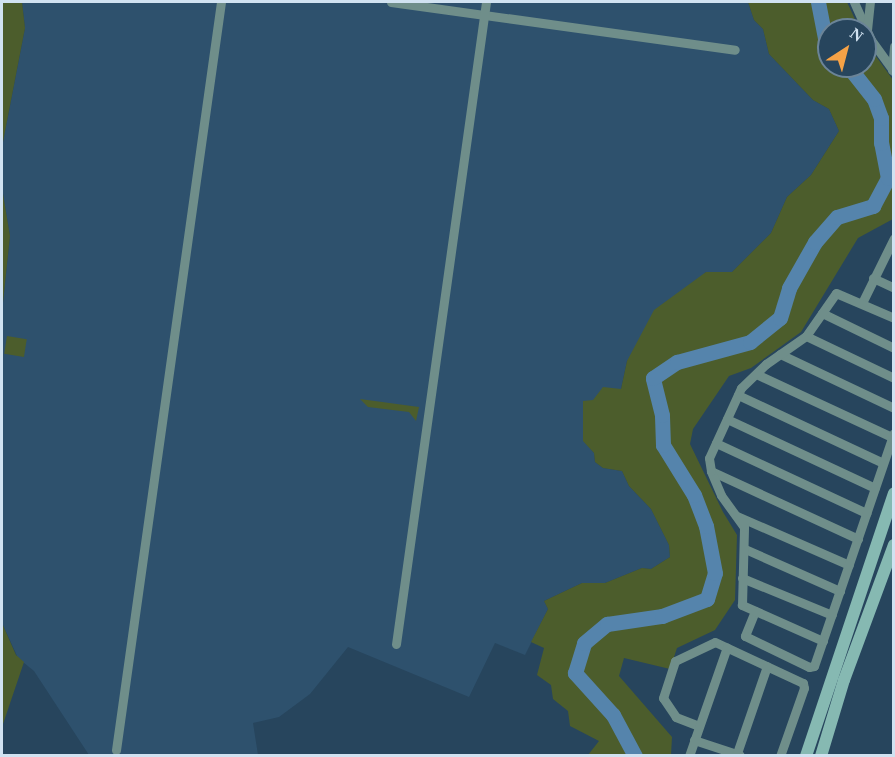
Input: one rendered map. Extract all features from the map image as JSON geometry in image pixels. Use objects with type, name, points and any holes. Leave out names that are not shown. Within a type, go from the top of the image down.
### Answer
[{"type":"street","points":[[116,750],[221,2]]},
{"type":"street","points":[[391,2],[735,50]]},
{"type":"street","points":[[396,644],[486,2]]},
{"type":"street","points":[[854,2],[861,18]]},
{"type":"street","points":[[868,18],[870,2]]},
{"type":"street","points":[[877,46],[893,71]]},
{"type":"street","points":[[893,71],[894,46]]},
{"type":"street","points":[[862,303],[873,278],[889,257],[894,238]]},
{"type":"street","points":[[873,278],[894,288]]},
{"type":"street","points":[[823,641],[741,603],[745,549],[744,527],[721,495],[711,471],[709,458],[738,395],[756,374],[806,336],[838,292],[894,318]]},
{"type":"street","points":[[822,313],[894,348]]},
{"type":"street","points":[[806,336],[894,378]]},
{"type":"street","points":[[780,354],[894,408]]},
{"type":"street","points":[[755,611],[745,636],[809,667],[815,665],[893,435],[756,374]]},
{"type":"street","points":[[738,395],[883,463]]},
{"type":"street","points":[[727,419],[875,488]]},
{"type":"street","points":[[716,443],[866,513]]},
{"type":"street","points":[[711,471],[858,539]]},
{"type":"street","points":[[806,756],[894,493]]},
{"type":"street","points":[[735,515],[849,565]]},
{"type":"street","points":[[821,756],[844,680],[894,545]]},
{"type":"street","points":[[745,549],[840,591]]},
{"type":"street","points":[[742,578],[832,615]]},
{"type":"street","points":[[699,726],[676,717],[663,698],[675,661],[715,642],[801,681],[804,686],[780,756]]},
{"type":"street","points":[[689,756],[727,647]]},
{"type":"street","points":[[694,740],[738,755],[767,666]]},
{"type":"shaded area","points":[[22,2],[748,2],[754,20],[763,29],[769,54],[813,100],[829,109],[839,131],[811,175],[787,197],[771,233],[732,272],[706,272],[627,361],[621,389],[583,440],[594,453],[595,462],[603,468],[622,471],[629,486],[651,509],[669,545],[670,557],[651,569],[642,568],[605,583],[582,583],[544,601],[548,609],[525,655],[495,643],[469,697],[348,647],[310,694],[279,717],[253,723],[258,755],[89,755],[34,671],[18,658],[2,623],[2,312],[10,236],[2,188],[2,147],[25,28]]},
{"type":"green space","points":[[2,2],[22,2],[25,28],[2,147]]},
{"type":"green space","points":[[748,2],[847,2],[854,18],[817,18],[817,78],[877,78],[877,58],[893,80],[893,219],[858,238],[801,332],[751,368],[729,376],[693,429],[690,444],[723,512],[737,535],[735,600],[715,630],[677,648],[670,669],[624,658],[619,676],[672,737],[671,755],[588,755],[599,741],[570,726],[568,711],[553,699],[551,685],[537,675],[544,648],[531,642],[548,609],[544,601],[582,583],[605,583],[642,568],[651,569],[670,557],[669,545],[651,509],[629,486],[622,471],[603,468],[595,462],[594,453],[583,441],[583,401],[593,400],[603,387],[621,389],[627,361],[654,310],[706,272],[732,272],[771,233],[787,197],[811,175],[839,131],[829,109],[813,100],[769,54],[763,29],[754,20]]},
{"type":"green space","points":[[2,188],[10,236],[2,312]]},
{"type":"green space","points":[[7,336],[27,339],[24,357],[4,354]]},
{"type":"green space","points":[[360,399],[419,407],[416,421],[409,412],[368,407]]},
{"type":"green space","points":[[2,623],[16,655],[24,662],[2,727]]},
{"type":"waterway","points":[[818,2],[821,18]]},
{"type":"waterway","points":[[635,756],[613,715],[575,673],[584,643],[607,624],[662,616],[707,599],[715,573],[706,526],[694,495],[663,445],[662,415],[653,378],[677,362],[750,342],[780,318],[789,288],[815,242],[837,217],[873,206],[888,178],[881,143],[881,118],[874,99],[857,78]]}]
